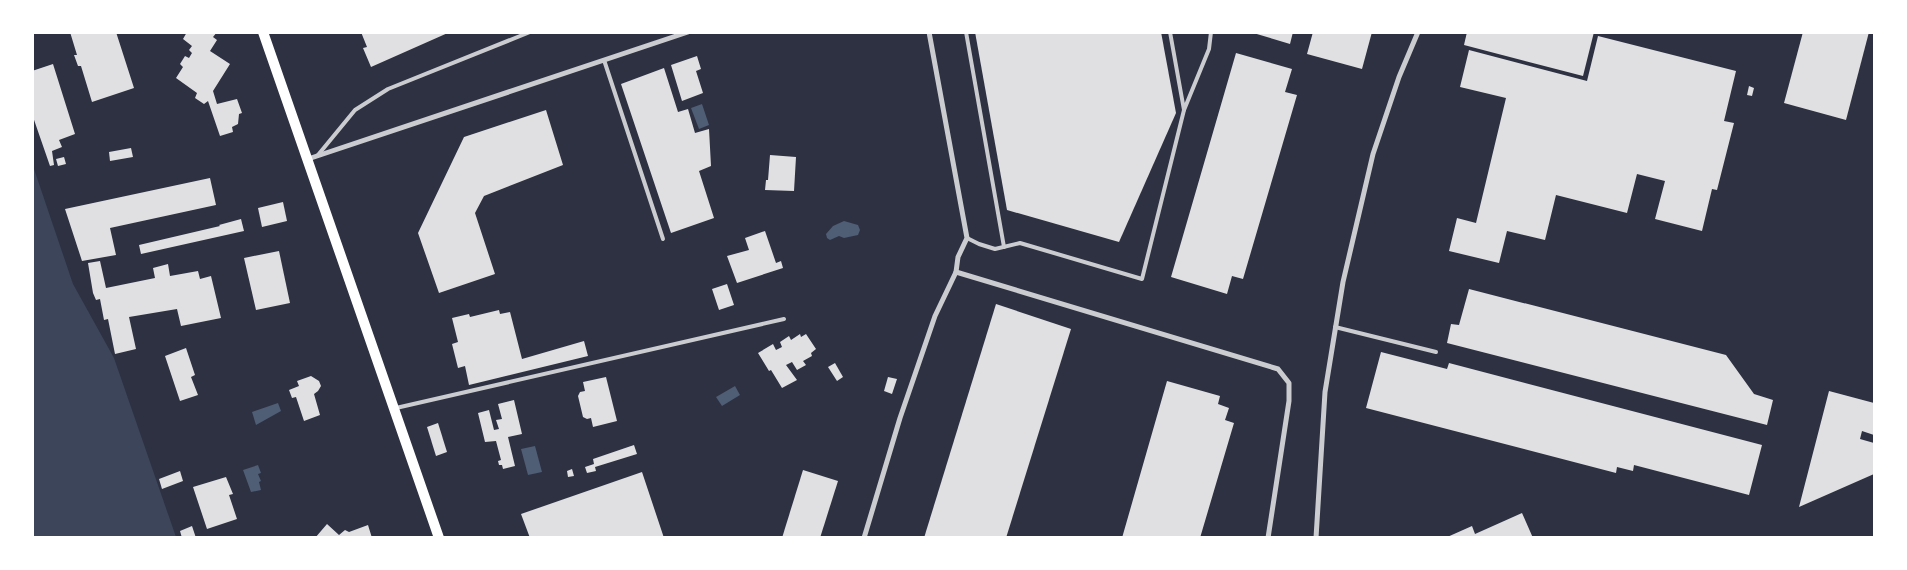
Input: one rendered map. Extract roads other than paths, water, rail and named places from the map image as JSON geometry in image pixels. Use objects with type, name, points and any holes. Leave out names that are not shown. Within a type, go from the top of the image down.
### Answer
[{"type":"main road","points":[[263,32],[312,158],[439,538]]},
{"type":"street","points":[[312,158],[688,32]]},
{"type":"street","points":[[864,538],[903,409],[936,316],[956,272],[958,257],[967,238],[929,32]]},
{"type":"street","points":[[1316,538],[1325,392],[1343,282],[1373,154],[1399,77],[1418,32]]},
{"type":"street","points":[[956,272],[1278,369],[1289,383],[1289,401],[1268,538]]},
{"type":"lane","points":[[312,158],[356,110],[388,89],[530,32]]},
{"type":"lane","points":[[966,32],[1004,246]]},
{"type":"lane","points":[[1170,32],[1184,110]]},
{"type":"lane","points":[[967,238],[979,244],[995,248],[1020,243],[1142,279],[1184,110],[1209,49],[1212,32]]},
{"type":"lane","points":[[604,60],[663,240]]},
{"type":"lane","points":[[394,408],[784,319]]},
{"type":"lane","points":[[1336,327],[1436,352]]}]
